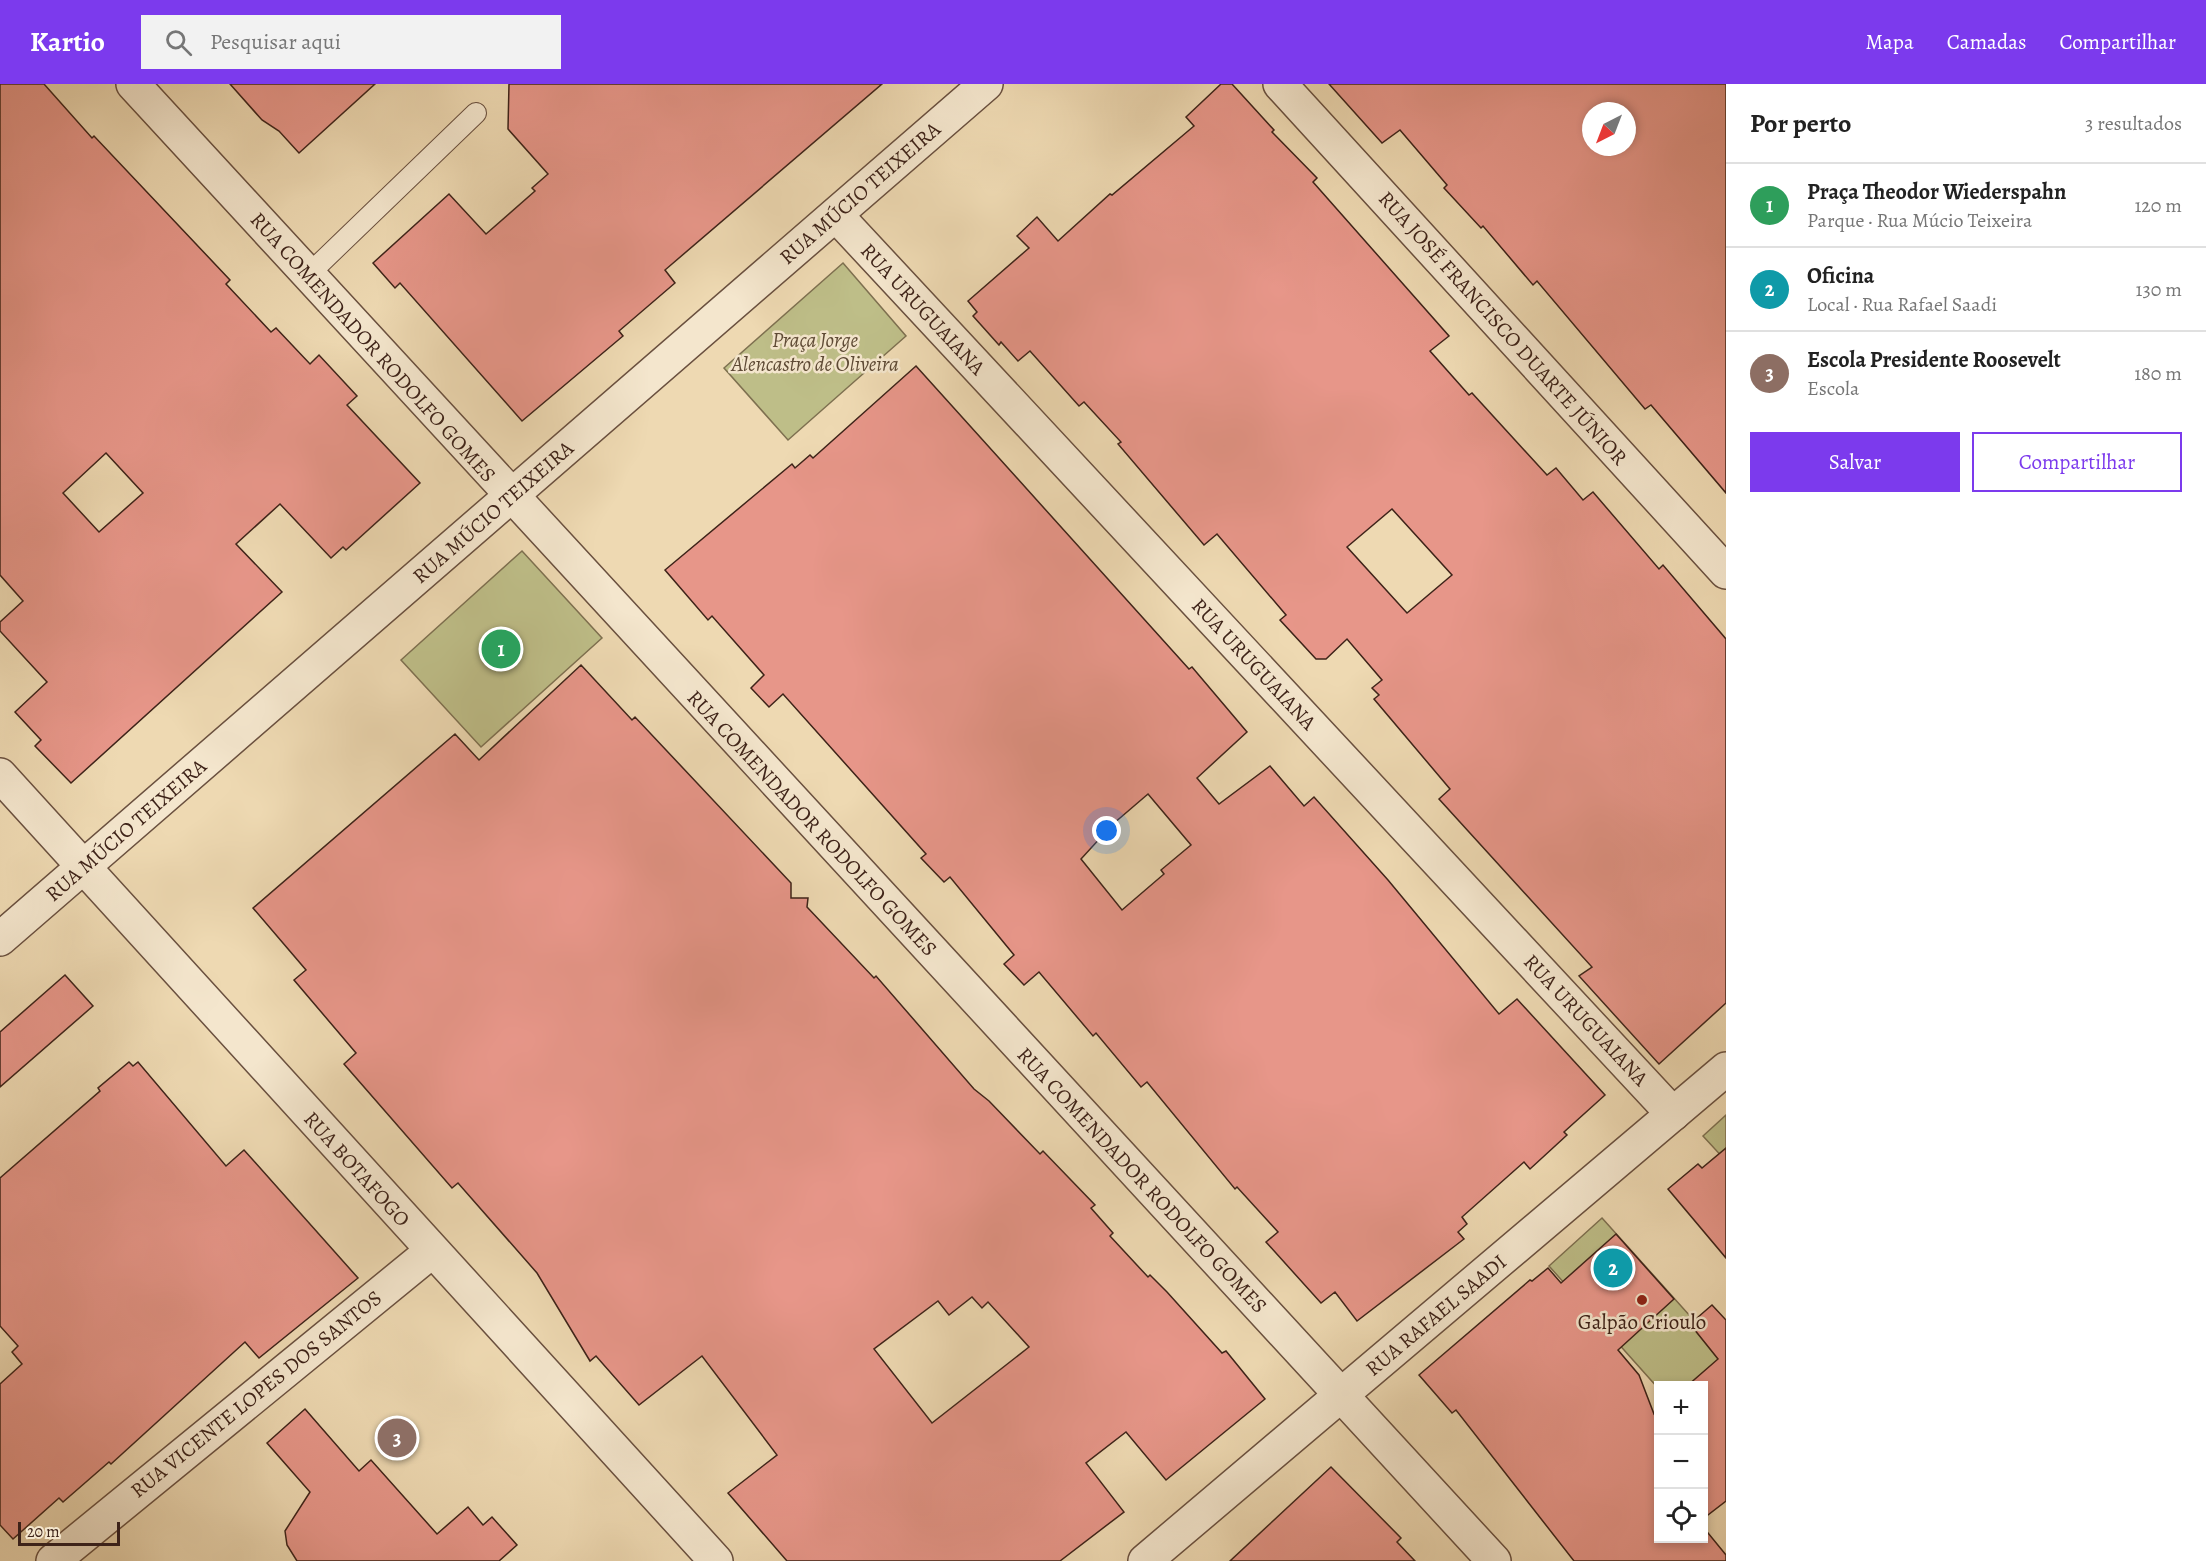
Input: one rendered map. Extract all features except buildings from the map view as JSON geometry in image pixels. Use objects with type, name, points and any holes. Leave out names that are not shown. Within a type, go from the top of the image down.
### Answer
[{"type":"street","name":"RUA COMENDADOR RODOLFO GOMES","points":[[133,84],[511,497],[1494,1561]]},
{"type":"street","name":"RUA MÚCIO TEIXEIRA","points":[[0,939],[986,84]]},
{"type":"street","name":"RUA JOSÉ FRANCISCO DUARTE JÚNIOR","points":[[1281,84],[1726,572]]},
{"type":"street","name":"RUA URUGUAIANA","points":[[836,215],[1673,1114]]},
{"type":"street","name":"RUA BOTAFOGO","points":[[0,775],[716,1561]]},
{"type":"street","name":"RUA RAFAEL SAADI","points":[[1145,1561],[1726,1069]]},
{"type":"street","name":"RUA VICENTE LOPES DOS SANTOS","points":[[53,1561],[432,1251]]},
{"type":"lane","points":[[308,276],[476,113]]},
{"type":"green space","name":"Praça Jorge Alencastro de Oliveira","points":[[843,263],[906,336],[788,440],[724,368]]},
{"type":"green space","points":[[522,551],[602,638],[481,747],[401,660]]},
{"type":"green space","points":[[1726,1115],[1726,1161],[1703,1136]]},
{"type":"green space","points":[[1602,1218],[1708,1336],[1726,1320],[1726,1463],[1708,1443],[1708,1381],[1654,1381],[1654,1384],[1549,1266]]},
{"type":"place","name":"Praça Theodor Wiederspahn","points":[[501,649]]},
{"type":"place","name":"Oficina","points":[[1613,1268]]},
{"type":"place","name":"Galpão Crioulo","points":[[1642,1300]]},
{"type":"place","name":"Escola Presidente Roosevelt","points":[[397,1438]]}]
